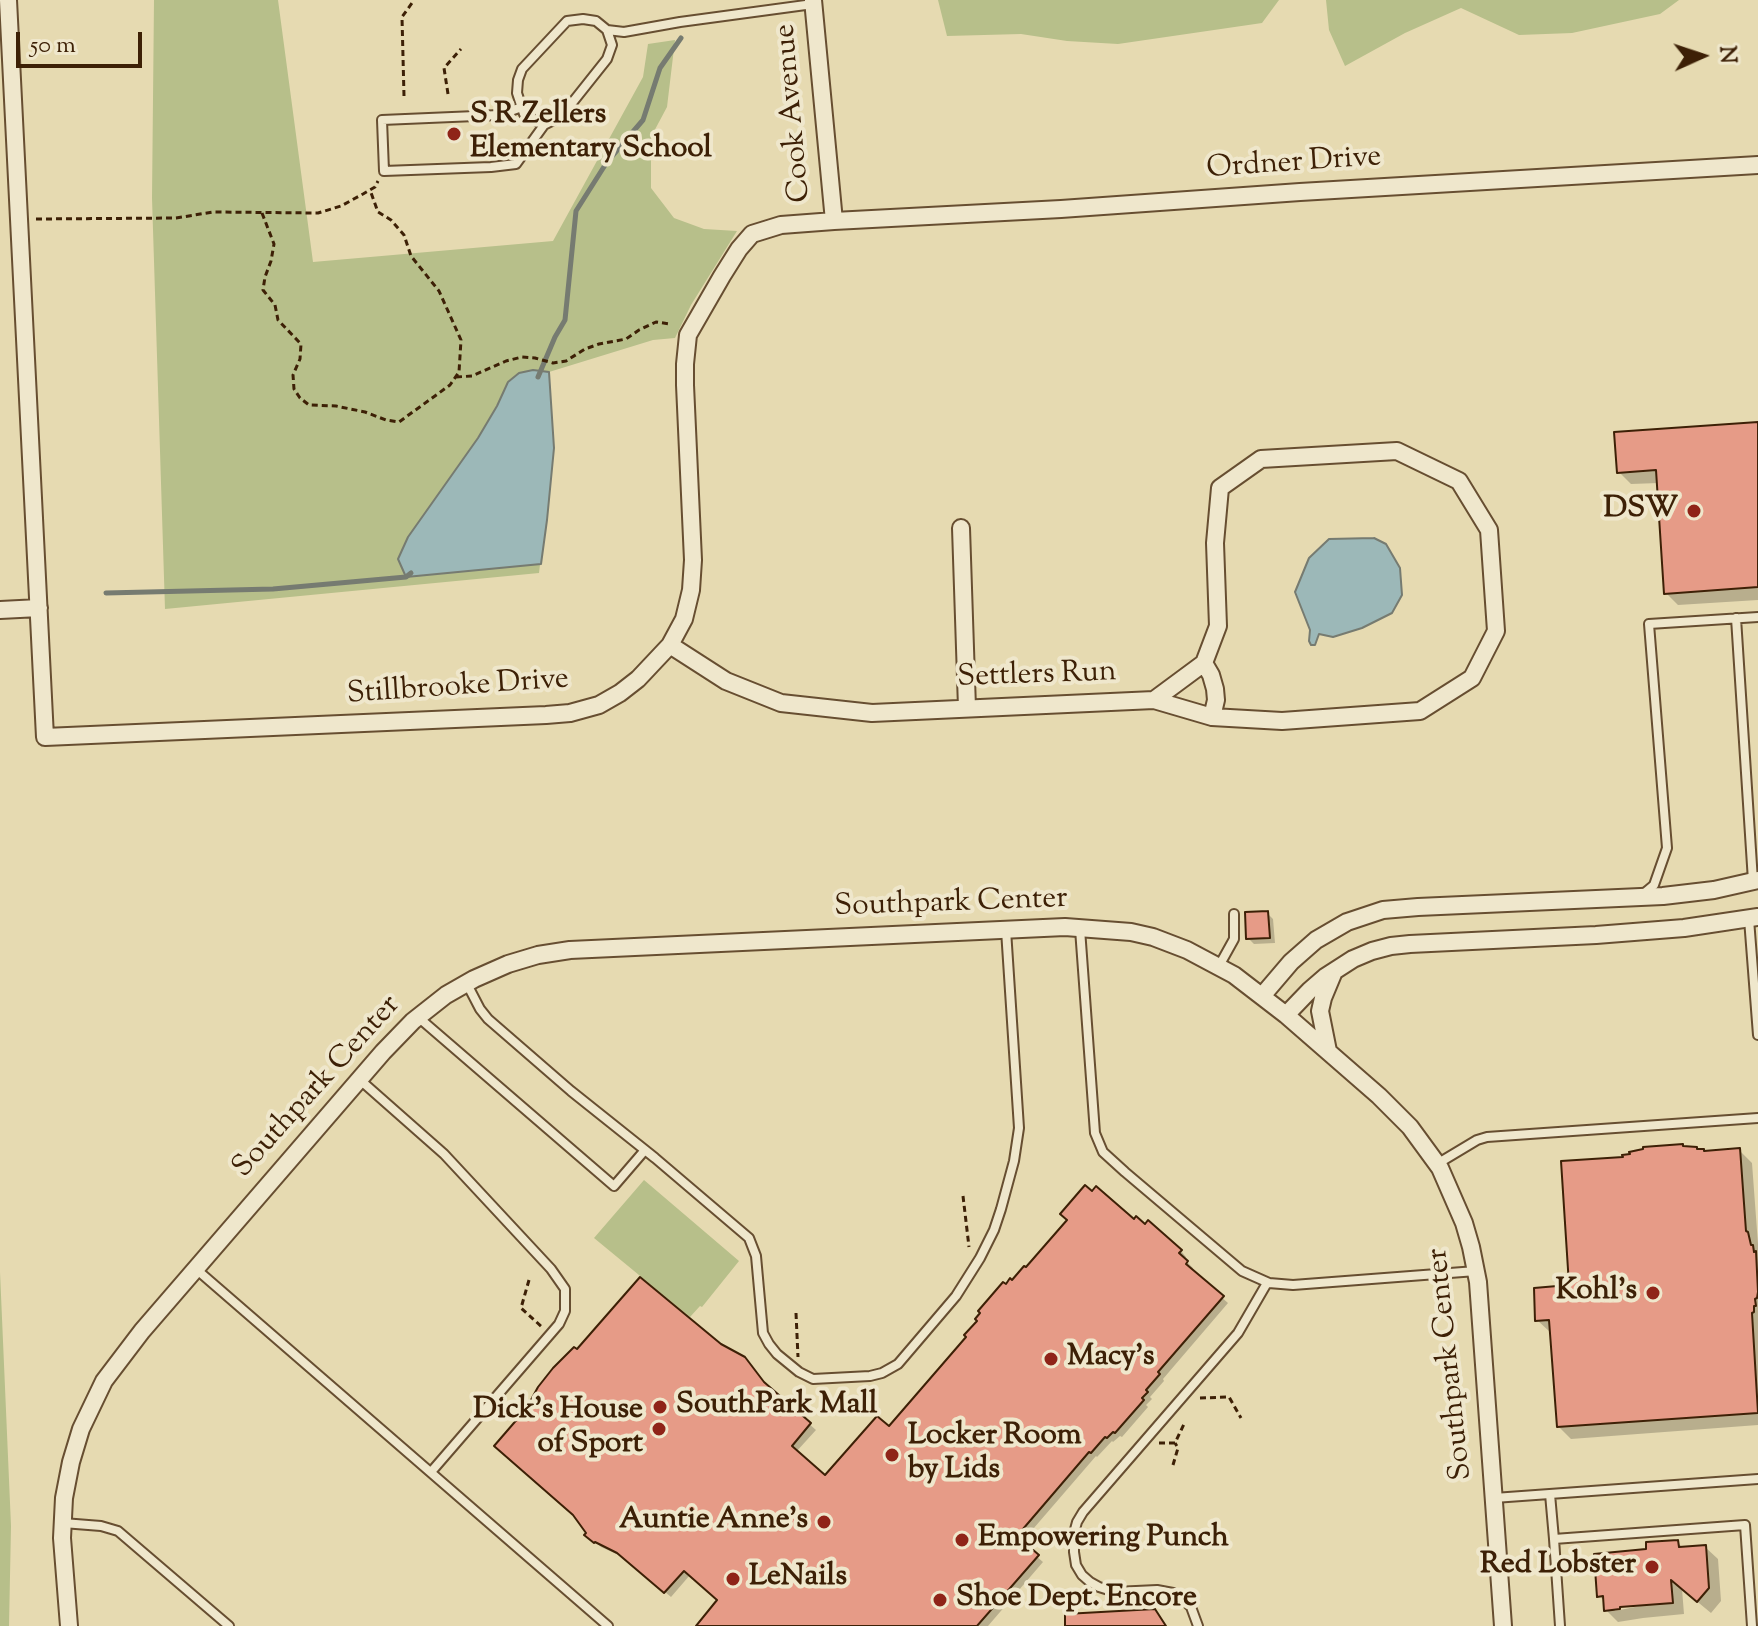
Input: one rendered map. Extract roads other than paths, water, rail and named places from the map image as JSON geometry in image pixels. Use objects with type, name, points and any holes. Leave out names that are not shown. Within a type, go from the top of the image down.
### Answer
[{"type":"street","points":[[0,610],[39,608],[8,0]]},
{"type":"street","name":"Cook Avenue","points":[[813,2],[834,221]]},
{"type":"street","name":"Ordner Drive","points":[[834,221],[1758,165]]},
{"type":"street","name":"Stillbrooke Drive","points":[[39,608],[45,737],[570,713],[599,705],[638,679],[670,645],[684,619],[691,590],[693,560],[685,385],[688,335],[739,249],[752,234],[781,225],[834,221]]},
{"type":"street","name":"Settlers Run","points":[[670,645],[726,681],[781,703],[872,713],[1154,700],[1212,717],[1282,721],[1420,711],[1472,678],[1496,631],[1489,530],[1459,481],[1397,451],[1261,459],[1220,488],[1215,543],[1218,626],[1204,663]]},
{"type":"street","points":[[961,528],[967,708]]},
{"type":"street","points":[[1154,700],[1204,663],[1215,689],[1212,717]]},
{"type":"street","points":[[1262,996],[1308,946],[1336,928],[1383,910],[1638,897],[1703,891],[1756,881]]},
{"type":"street","points":[[1286,1015],[1325,977],[1372,951],[1401,945],[1698,927],[1754,918]]},
{"type":"street","name":"Southpark Center","points":[[69,1626],[64,1498],[74,1451],[95,1397],[128,1347],[399,1033],[446,995],[517,961],[570,950],[1080,928],[1131,932],[1163,940],[1247,983],[1379,1096],[1410,1127],[1437,1164],[1464,1223],[1476,1271],[1503,1626]]},
{"type":"street","points":[[1328,1052],[1320,1011],[1334,973]]},
{"type":"lane","points":[[607,30],[624,32],[813,2]]},
{"type":"lane","points":[[522,107],[491,116],[382,120],[384,171],[516,164],[544,125],[572,103],[607,59],[612,45],[607,30],[596,21],[567,21],[522,69],[517,93],[522,107],[524,114],[544,125]]},
{"type":"lane","points":[[1638,897],[1654,885],[1667,848],[1649,624],[1758,617]]},
{"type":"lane","points":[[1736,618],[1756,881]]},
{"type":"lane","points":[[1750,820],[1758,831]]},
{"type":"lane","points":[[1219,966],[1234,939],[1234,914]]},
{"type":"lane","points":[[1754,918],[1758,1035]]},
{"type":"lane","points":[[1080,928],[1094,1125],[1100,1148],[1125,1172],[1242,1271],[1267,1283],[1293,1285],[1476,1271]]},
{"type":"lane","points":[[467,983],[488,1019],[731,1222],[752,1243],[763,1333],[777,1354],[813,1379],[870,1376],[893,1368],[951,1303],[973,1271],[994,1230],[1009,1180],[1019,1119],[1006,929]]},
{"type":"lane","points":[[418,1016],[614,1186],[645,1150]]},
{"type":"lane","points":[[359,1079],[444,1154],[558,1277],[565,1289],[565,1311],[559,1324],[431,1472]]},
{"type":"lane","points":[[1437,1164],[1487,1137],[1758,1118]]},
{"type":"lane","points":[[196,1269],[608,1626]]},
{"type":"lane","points":[[1198,1626],[1191,1607],[1173,1593],[1157,1590],[1115,1592],[1090,1582],[1076,1565],[1074,1533],[1083,1512],[1238,1333],[1267,1283]]},
{"type":"lane","points":[[1494,1498],[1758,1479]]},
{"type":"lane","points":[[1550,1494],[1560,1626]]},
{"type":"lane","points":[[63,1523],[101,1526],[118,1531],[229,1626]]},
{"type":"lane","points":[[1554,1539],[1745,1525],[1752,1626]]},
{"type":"water","points":[[533,370],[549,372],[554,448],[541,564],[406,577],[398,559],[408,537],[478,438],[508,382],[519,373]]},
{"type":"water","points":[[1374,538],[1386,544],[1400,568],[1402,595],[1392,613],[1362,628],[1333,637],[1319,634],[1315,645],[1311,645],[1310,630],[1295,592],[1309,558],[1329,539]]},
{"type":"waterway","points":[[538,377],[565,320],[576,211],[607,162],[643,120],[660,68],[681,38]]},
{"type":"waterway","points":[[106,593],[273,589],[406,577],[411,573]]},
{"type":"place","name":"S R Zellers Elementary School","points":[[454,134]]},
{"type":"place","name":"DSW","points":[[1694,511]]},
{"type":"place","name":"Kohl's","points":[[1653,1293]]},
{"type":"place","name":"Macy's","points":[[1051,1359]]},
{"type":"place","name":"SouthPark Mall","points":[[660,1407]]},
{"type":"place","name":"Dick's House of Sport","points":[[659,1429]]},
{"type":"place","name":"Locker Room by Lids","points":[[892,1455]]},
{"type":"place","name":"Auntie Anne's","points":[[824,1522]]},
{"type":"place","name":"Empowering Punch","points":[[962,1540]]},
{"type":"place","name":"Red Lobster","points":[[1652,1567]]},
{"type":"place","name":"LeNails","points":[[733,1579]]},
{"type":"place","name":"Shoe Dept. Encore","points":[[940,1600]]}]
